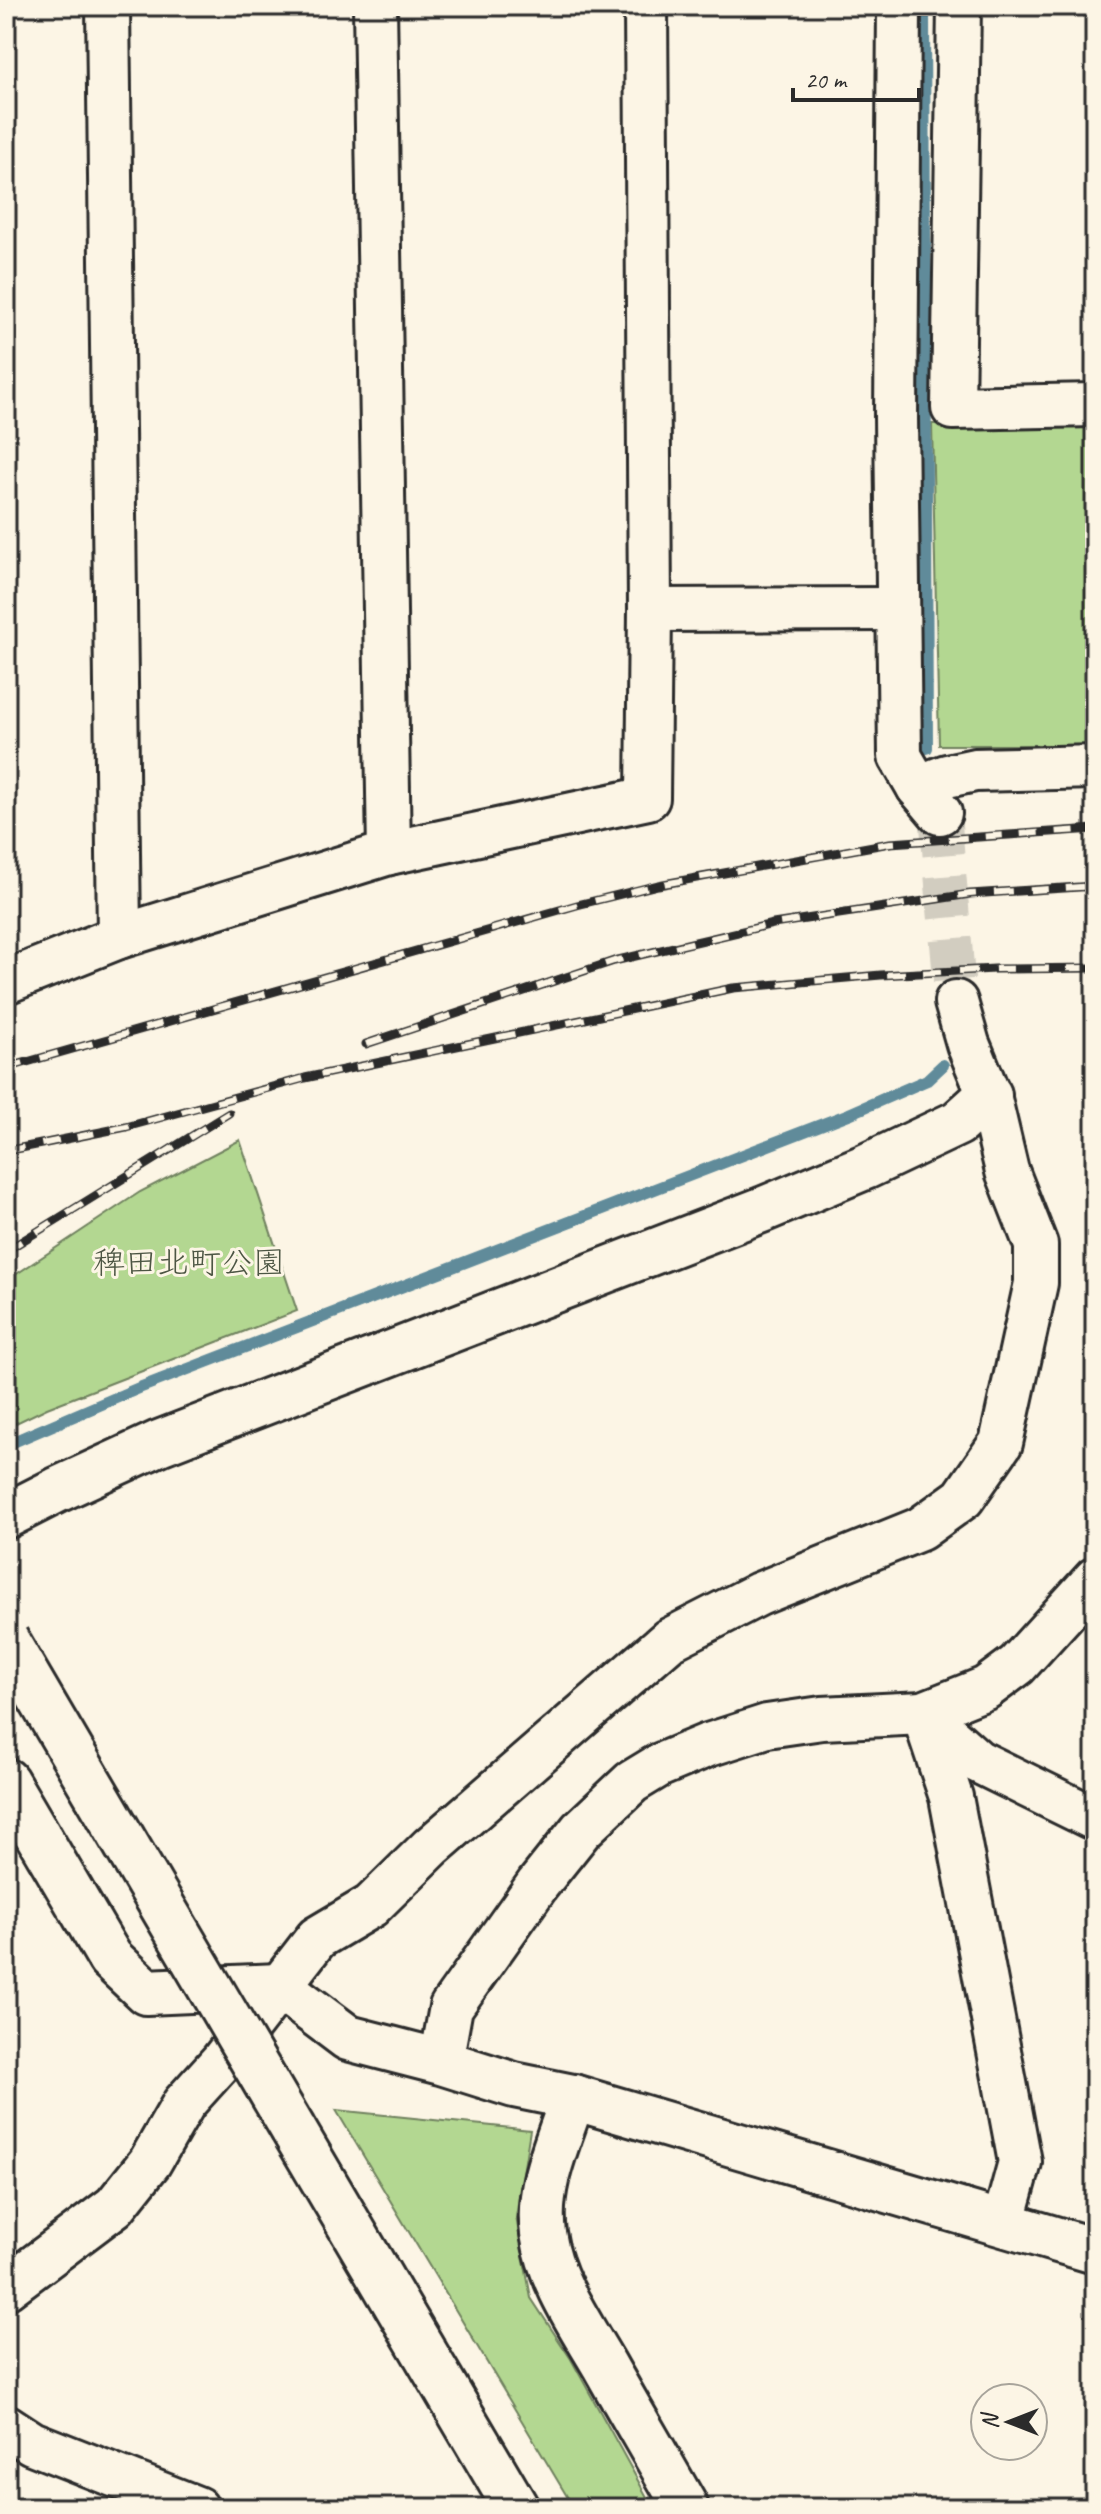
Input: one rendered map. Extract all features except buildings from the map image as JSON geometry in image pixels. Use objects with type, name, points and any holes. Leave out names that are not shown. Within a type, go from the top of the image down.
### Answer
[{"type":"street","points":[[108,6],[119,937]]},
{"type":"street","points":[[375,6],[389,853]]},
{"type":"street","points":[[6,982],[119,937],[389,853],[648,798],[650,610],[646,6]]},
{"type":"street","points":[[899,6],[896,418],[900,756],[929,800],[947,776],[975,770],[1095,767]]},
{"type":"street","points":[[959,6],[953,408],[1095,405]]},
{"type":"street","points":[[650,610],[898,609]]},
{"type":"street","points":[[6,2288],[115,2206],[150,2162],[184,2103],[222,2061],[317,1938],[371,1906],[431,1847],[669,1640],[759,1594],[920,1529],[963,1498],[1001,1443],[1036,1283],[1036,1245],[1007,1171],[989,1095],[968,1044],[956,1002]]},
{"type":"street","points":[[6,1516],[159,1443],[865,1167],[958,1123],[989,1095]]},
{"type":"street","points":[[441,2062],[451,2007],[538,1884],[581,1830],[632,1782],[660,1765],[708,1745],[767,1726],[822,1718],[923,1713],[986,1688],[1017,1665],[1095,1579]]},
{"type":"street","points":[[6,1640],[516,2508]]},
{"type":"street","points":[[923,1713],[977,1761],[1095,1819]]},
{"type":"street","points":[[923,1713],[951,1797],[1020,2162],[1003,2224]]},
{"type":"street","points":[[6,1781],[110,1958],[146,1992],[279,1986],[348,2038],[514,2085],[573,2097],[1095,2251]]},
{"type":"street","points":[[573,2097],[543,2194],[542,2231],[550,2265],[569,2305],[686,2508]]},
{"type":"street","points":[[6,2426],[32,2443],[197,2508]]},
{"type":"green space","points":[[1095,423],[1095,745],[939,745],[932,424]]},
{"type":"green space","name":"稗田北町公園","points":[[240,1140],[297,1311],[47,1408],[6,1428],[6,1281],[140,1192]]},
{"type":"green space","points":[[336,2110],[530,2130],[516,2217],[531,2298],[571,2359],[653,2508],[574,2508]]},
{"type":"waterway","points":[[924,6],[927,748]]},
{"type":"waterway","points":[[6,1445],[139,1388],[849,1114],[927,1080],[943,1065]]},
{"type":"tunnel","points":[[940,813],[956,1002]]},
{"type":"railway","points":[[6,1068],[577,905],[658,885],[890,843],[1095,829]]},
{"type":"railway","points":[[366,1044],[614,961],[773,924],[970,894],[1095,886]]},
{"type":"railway","points":[[6,1151],[126,1127],[305,1078],[733,988],[881,975],[1095,968]]},
{"type":"railway","points":[[6,1251],[229,1113]]}]
